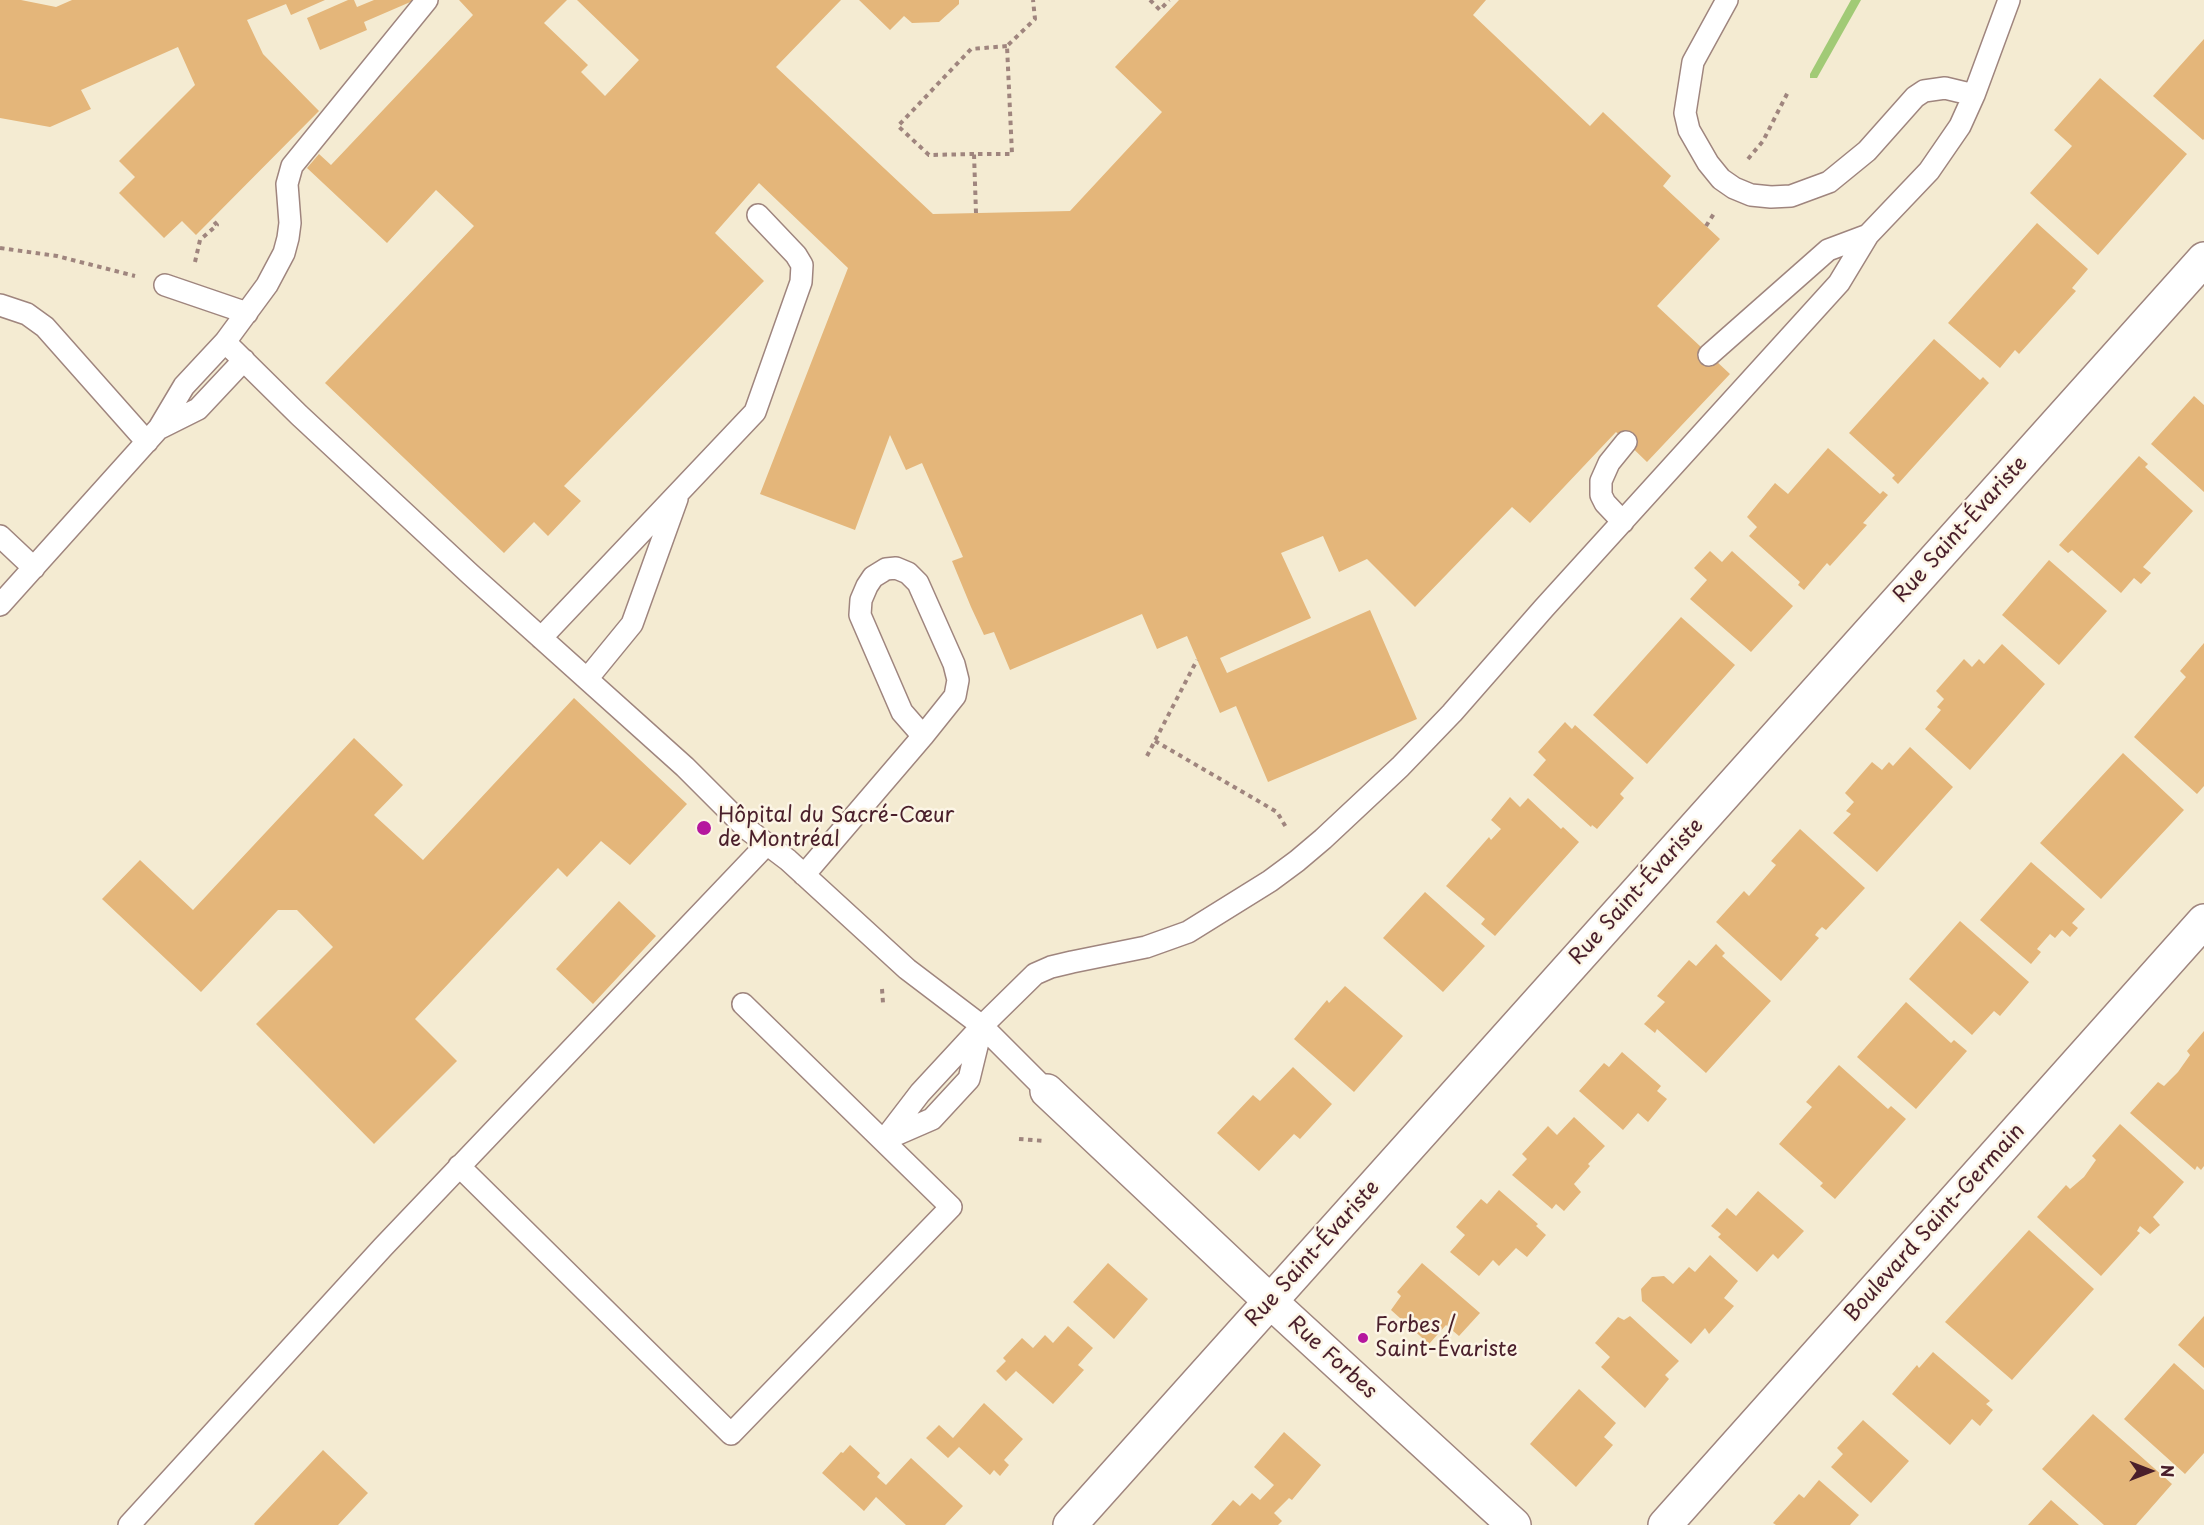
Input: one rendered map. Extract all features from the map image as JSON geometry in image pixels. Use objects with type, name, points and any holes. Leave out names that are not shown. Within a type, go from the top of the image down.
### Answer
[{"type":"street","name":"Rue Saint-Évariste","points":[[1070,1525],[2204,259]]},
{"type":"street","name":"Boulevard Saint-Germain","points":[[1665,1525],[2204,921]]},
{"type":"street","name":"Rue Forbes","points":[[1047,1090],[1271,1302],[1514,1525]]},
{"type":"lane","points":[[0,605],[153,435],[184,386],[225,342],[267,285],[284,253],[290,223],[287,184],[292,166],[428,0]]},
{"type":"lane","points":[[1727,0],[1693,62],[1685,113],[1689,130],[1708,164],[1721,179],[1750,195],[1791,196],[1829,182],[1867,151],[1915,97],[1924,91],[1945,88],[1974,95]]},
{"type":"lane","points":[[884,1140],[932,1119],[969,1079],[982,1026],[1035,974],[1062,964],[1146,948],[1188,932],[1263,886],[1297,861],[1362,804],[1445,721],[1839,283],[1868,235],[1934,164],[1960,126],[1974,95],[2008,0]]},
{"type":"lane","points":[[541,638],[754,412],[801,282],[802,265],[758,215]]},
{"type":"lane","points":[[1709,355],[1828,250],[1868,235]]},
{"type":"lane","points":[[165,285],[247,313]]},
{"type":"lane","points":[[0,305],[27,314],[45,327],[153,435]]},
{"type":"lane","points":[[225,342],[299,415],[685,767],[747,830],[804,875],[907,969],[982,1026],[1047,1090]]},
{"type":"lane","points":[[153,435],[198,409],[244,360]]},
{"type":"lane","points":[[1623,522],[1605,503],[1601,495],[1601,481],[1609,463],[1626,442]]},
{"type":"lane","points":[[587,679],[632,624],[681,490]]},
{"type":"lane","points":[[0,536],[34,568]]},
{"type":"lane","points":[[804,875],[923,736],[955,696],[958,680],[954,664],[918,583],[908,573],[896,568],[886,569],[873,577],[867,586],[861,600],[860,615],[902,712],[923,736]]},
{"type":"lane","points":[[129,1525],[294,1342],[767,844]]},
{"type":"lane","points":[[459,1167],[731,1434],[951,1207],[743,1004]]},
{"type":"path","points":[[1007,46],[1012,154],[928,155],[898,126],[972,49],[1007,46],[1035,19],[1033,0]]},
{"type":"path","points":[[1150,0],[1160,10],[1170,0],[1175,4]]},
{"type":"path","points":[[1742,166],[1763,141],[1789,90]]},
{"type":"path","points":[[974,154],[976,213]]},
{"type":"path","points":[[1706,226],[1716,209]]},
{"type":"path","points":[[193,272],[200,240],[217,225],[212,219]]},
{"type":"path","points":[[0,248],[87,262],[165,285]]},
{"type":"path","points":[[1147,756],[1197,660]]},
{"type":"path","points":[[1155,741],[1277,812],[1290,835]]},
{"type":"path","points":[[1019,1139],[1054,1144]]},
{"type":"green space","points":[[1851,0],[1861,0],[1817,78],[1810,78],[1810,74]]},
{"type":"building","points":[[0,0],[21,0],[56,7],[72,0],[325,0],[291,15],[286,4],[247,20],[263,54],[319,111],[196,235],[182,221],[164,238],[119,193],[135,177],[119,161],[195,85],[178,47],[81,90],[91,109],[50,127],[0,118]]},
{"type":"building","points":[[348,0],[354,0],[357,7],[374,0],[415,0],[364,22],[367,30],[320,50],[307,18]]},
{"type":"building","points":[[459,0],[567,0],[544,23],[588,65],[581,72],[605,96],[639,60],[577,0],[841,0],[776,67],[933,214],[1070,211],[1162,112],[1115,67],[1179,0],[1486,0],[1473,15],[1590,126],[1603,112],[1671,176],[1663,186],[1720,239],[1657,306],[1730,374],[1647,462],[1616,432],[1530,523],[1512,507],[1415,607],[1367,559],[1339,572],[1323,536],[1281,553],[1311,618],[1220,658],[1227,673],[1370,610],[1417,719],[1268,782],[1236,706],[1220,713],[1187,636],[1157,649],[1142,614],[1010,670],[994,632],[984,635],[971,607],[952,561],[963,557],[922,463],[906,470],[890,435],[855,530],[760,494],[848,268],[759,183],[715,233],[764,281],[564,486],[581,501],[548,536],[534,522],[504,553],[325,383],[474,226],[436,190],[387,243],[307,168],[319,154],[331,165],[473,15]]},
{"type":"building","points":[[859,0],[959,0],[959,4],[939,22],[912,23],[904,16],[890,30]]},
{"type":"building","points":[[2204,39],[2204,139],[2203,140],[2153,96]]},
{"type":"building","points":[[2100,78],[2187,154],[2098,255],[2030,193],[2072,146],[2054,130]]},
{"type":"building","points":[[2037,223],[2088,269],[2072,288],[2076,291],[2019,354],[2015,350],[2000,368],[1948,323]]},
{"type":"building","points":[[1934,339],[1980,380],[1983,377],[1989,383],[1898,484],[1892,478],[1895,475],[1849,433]]},
{"type":"building","points":[[2194,396],[2204,405],[2204,492],[2151,444]]},
{"type":"building","points":[[1828,448],[1880,494],[1883,491],[1888,495],[1863,523],[1867,525],[1830,566],[1827,563],[1804,590],[1798,585],[1800,582],[1749,536],[1757,527],[1747,517],[1775,483],[1788,494]]},
{"type":"building","points":[[2139,456],[2148,464],[2145,467],[2193,511],[2143,567],[2151,573],[2141,584],[2134,578],[2121,593],[2072,550],[2068,553],[2059,545]]},
{"type":"building","points":[[1710,551],[1722,562],[1732,551],[1793,606],[1751,652],[1690,599],[1707,580],[1694,568]]},
{"type":"building","points":[[2049,560],[2107,611],[2059,665],[2002,615]]},
{"type":"building","points":[[1681,617],[1735,665],[1647,764],[1593,715]]},
{"type":"building","points":[[2204,643],[2204,786],[2197,794],[2134,737],[2186,677],[2180,671]]},
{"type":"building","points":[[2002,644],[2045,684],[1970,770],[1925,729],[1941,710],[1937,707],[1944,699],[1936,691],[1964,659],[1972,667],[1979,659],[1984,664]]},
{"type":"building","points":[[574,698],[687,804],[630,865],[601,841],[567,877],[558,868],[415,1019],[457,1061],[374,1144],[256,1024],[333,947],[297,910],[278,910],[201,992],[102,899],[140,860],[193,910],[354,738],[403,785],[374,815],[423,860]]},
{"type":"building","points":[[1565,722],[1572,729],[1575,725],[1634,778],[1620,794],[1624,798],[1597,829],[1592,825],[1591,827],[1533,775],[1546,760],[1538,752]]},
{"type":"building","points":[[1910,747],[1953,787],[1877,872],[1833,833],[1851,814],[1846,811],[1854,802],[1845,793],[1872,762],[1882,770],[1889,762],[1893,766]]},
{"type":"building","points":[[2123,753],[2184,810],[2101,899],[2040,843]]},
{"type":"building","points":[[1510,797],[1520,807],[1528,798],[1561,829],[1563,827],[1579,842],[1495,936],[1481,924],[1485,919],[1446,886],[1489,837],[1491,840],[1501,829],[1491,820]]},
{"type":"building","points":[[1800,829],[1865,888],[1826,930],[1822,927],[1818,931],[1815,935],[1819,938],[1781,981],[1716,922],[1744,891],[1749,896],[1776,865],[1771,861]]},
{"type":"building","points":[[2031,862],[2085,909],[2072,923],[2078,928],[2070,937],[2062,930],[2055,938],[2050,934],[2037,949],[2041,952],[2031,964],[1980,920]]},
{"type":"building","points":[[1425,892],[1485,946],[1443,992],[1383,938]]},
{"type":"building","points":[[619,901],[656,936],[593,1004],[556,969]]},
{"type":"building","points":[[1960,921],[2029,982],[2000,1016],[1994,1011],[1972,1035],[1909,979]]},
{"type":"building","points":[[1716,944],[1725,953],[1722,956],[1771,1001],[1706,1073],[1657,1029],[1655,1033],[1644,1024],[1665,1002],[1657,996],[1689,960],[1696,966]]},
{"type":"building","points":[[1345,986],[1403,1036],[1354,1092],[1294,1039],[1327,1000],[1329,1003]]},
{"type":"building","points":[[1906,1002],[1951,1043],[1954,1040],[1967,1051],[1916,1109],[1857,1057]]},
{"type":"building","points":[[2204,1031],[2204,1166],[2201,1170],[2197,1166],[2195,1170],[2130,1113],[2158,1082],[2164,1086],[2178,1072],[2190,1055],[2187,1051]]},
{"type":"building","points":[[1622,1052],[1661,1086],[1657,1091],[1667,1099],[1648,1122],[1638,1113],[1623,1130],[1579,1091],[1604,1063],[1609,1067]]},
{"type":"building","points":[[1839,1065],[1888,1109],[1891,1106],[1906,1119],[1835,1199],[1820,1186],[1823,1183],[1779,1144],[1812,1107],[1806,1102]]},
{"type":"building","points":[[1293,1067],[1332,1104],[1300,1139],[1294,1134],[1259,1171],[1217,1133],[1253,1095],[1260,1101]]},
{"type":"building","points":[[1574,1117],[1605,1146],[1574,1184],[1581,1192],[1564,1211],[1556,1204],[1552,1209],[1512,1175],[1527,1159],[1522,1154],[1548,1126],[1557,1135]]},
{"type":"building","points":[[2120,1124],[2184,1182],[2153,1217],[2160,1225],[2150,1234],[2140,1226],[2137,1231],[2140,1233],[2101,1276],[2037,1217],[2066,1185],[2070,1189],[2084,1177],[2096,1160],[2092,1156]]},
{"type":"building","points":[[1499,1190],[1538,1224],[1536,1226],[1546,1235],[1527,1257],[1516,1248],[1499,1266],[1493,1260],[1479,1276],[1450,1252],[1465,1235],[1456,1227],[1481,1199],[1487,1204]]},
{"type":"building","points":[[1758,1191],[1804,1231],[1778,1259],[1773,1254],[1757,1272],[1718,1237],[1721,1234],[1711,1226],[1727,1208],[1736,1216]]},
{"type":"building","points":[[2029,1230],[2094,1289],[2012,1380],[1945,1322]]},
{"type":"building","points":[[1710,1255],[1738,1281],[1724,1298],[1734,1306],[1709,1334],[1705,1328],[1691,1344],[1642,1301],[1641,1289],[1652,1277],[1664,1276],[1673,1284],[1689,1267],[1695,1272]]},
{"type":"building","points":[[1108,1263],[1148,1299],[1114,1339],[1073,1302]]},
{"type":"building","points":[[1422,1263],[1480,1313],[1459,1336],[1446,1325],[1429,1344],[1391,1310],[1401,1296],[1397,1292]]},
{"type":"building","points":[[1630,1316],[1679,1361],[1665,1375],[1669,1379],[1645,1408],[1601,1367],[1610,1357],[1595,1343],[1618,1317],[1624,1320]]},
{"type":"building","points":[[2204,1316],[2204,1368],[2178,1345]]},
{"type":"building","points":[[1068,1326],[1093,1348],[1078,1365],[1084,1370],[1053,1404],[1016,1371],[1006,1381],[996,1371],[1006,1361],[1003,1358],[1022,1338],[1033,1348],[1045,1335],[1053,1343]]},
{"type":"building","points":[[1933,1352],[1990,1401],[1986,1404],[1993,1410],[1980,1426],[1972,1419],[1950,1445],[1892,1394],[1917,1365],[1919,1368]]},
{"type":"building","points":[[2174,1363],[2204,1390],[2204,1453],[2185,1474],[2124,1419]]},
{"type":"building","points":[[1579,1389],[1616,1423],[1604,1437],[1613,1445],[1576,1487],[1530,1444]]},
{"type":"building","points":[[984,1403],[1023,1439],[1004,1460],[1009,1465],[1000,1476],[994,1470],[990,1475],[959,1447],[948,1458],[926,1438],[939,1425],[953,1438]]},
{"type":"building","points":[[2093,1414],[2172,1484],[2136,1525],[2104,1525],[2042,1469]]},
{"type":"building","points":[[1863,1420],[1909,1461],[1871,1503],[1831,1467],[1843,1454],[1837,1448]]},
{"type":"building","points":[[1284,1432],[1321,1465],[1292,1500],[1289,1498],[1274,1513],[1282,1521],[1278,1525],[1211,1525],[1233,1500],[1240,1506],[1252,1493],[1260,1500],[1274,1485],[1254,1467]]},
{"type":"building","points":[[850,1445],[880,1473],[877,1477],[886,1485],[911,1458],[963,1506],[945,1525],[906,1525],[876,1497],[864,1511],[822,1473]]},
{"type":"building","points":[[323,1450],[368,1493],[338,1525],[255,1525],[254,1524]]},
{"type":"building","points":[[1819,1480],[1859,1515],[1850,1525],[1776,1525],[1773,1523],[1799,1494],[1804,1498]]},
{"type":"building","points":[[2051,1500],[2079,1525],[2028,1525]]},
{"type":"place","name":"Hôpital du Sacré-Cœur de Montréal","points":[[704,828]]},
{"type":"place","name":"Forbes / Saint-Évariste","points":[[1363,1338]]}]
